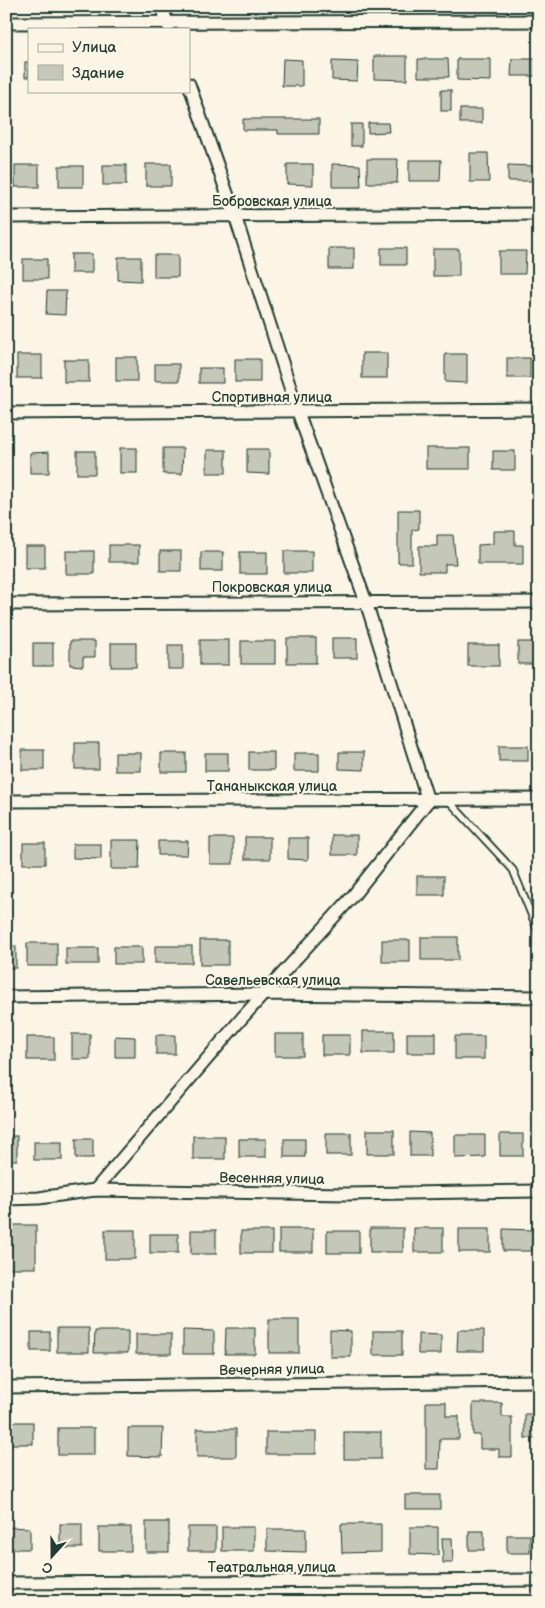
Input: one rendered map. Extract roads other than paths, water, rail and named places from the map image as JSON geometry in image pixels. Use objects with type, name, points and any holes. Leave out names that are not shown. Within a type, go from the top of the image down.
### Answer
[{"type":"street","points":[[162,6],[168,25]]},
{"type":"street","points":[[6,23],[168,25],[539,21]]},
{"type":"street","points":[[95,1190],[352,896],[428,800],[366,602],[298,412],[235,216],[190,87]]},
{"type":"street","name":"Бобровская улица","points":[[6,217],[539,214]]},
{"type":"street","name":"Спортивная улица","points":[[6,413],[539,409]]},
{"type":"street","name":"Покровская улица","points":[[6,604],[539,602]]},
{"type":"street","name":"Тананыкская улица","points":[[6,801],[539,799]]},
{"type":"street","name":"Савельевская улица","points":[[6,997],[265,994],[539,997]]},
{"type":"street","name":"Весенняя улица","points":[[6,1199],[38,1198],[95,1190],[347,1194],[539,1191]]},
{"type":"street","name":"Вечерняя улица","points":[[6,1387],[539,1382]]},
{"type":"street","name":"Театральная улица","points":[[6,1583],[539,1580]]},
{"type":"lane","points":[[448,800],[513,870],[538,931],[539,946]]}]
